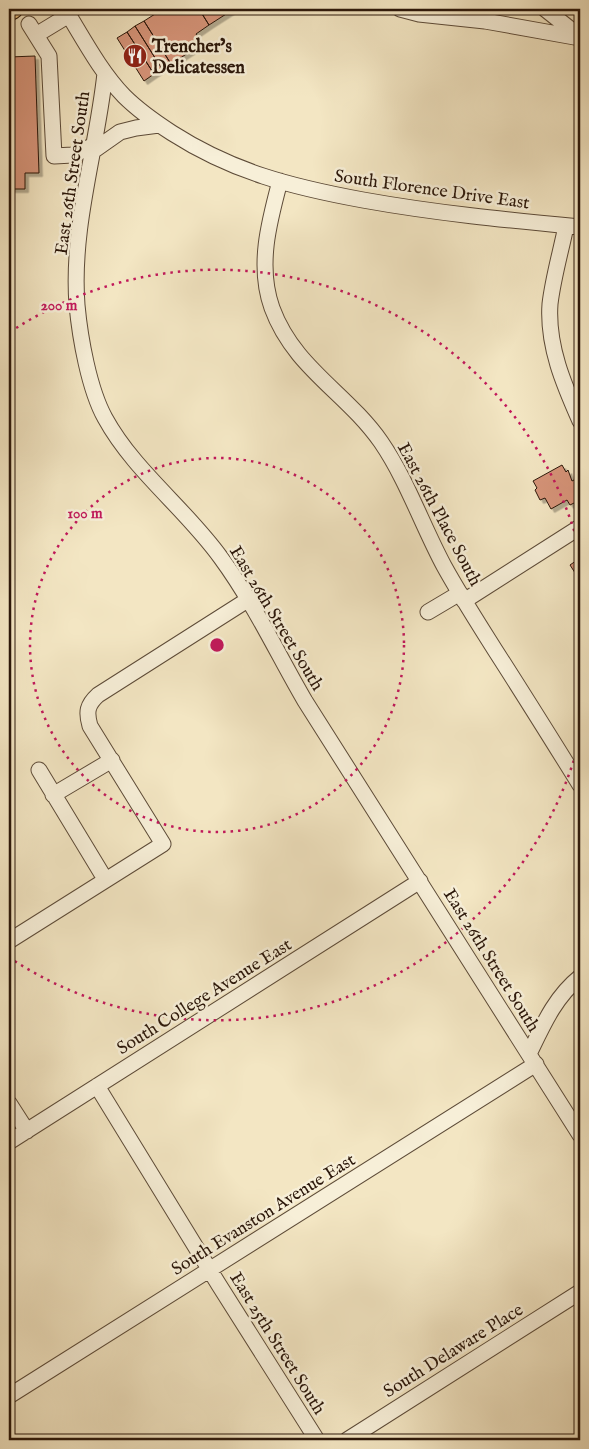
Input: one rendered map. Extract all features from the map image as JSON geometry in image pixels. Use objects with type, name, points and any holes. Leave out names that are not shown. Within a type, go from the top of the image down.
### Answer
[{"type":"main road","points":[[9,11],[13,9]]},
{"type":"street","points":[[400,9],[419,14],[489,22],[580,38]]},
{"type":"street","points":[[489,22],[500,9]]},
{"type":"street","points":[[544,9],[580,38]]},
{"type":"street","points":[[67,12],[33,29],[49,56],[54,156],[73,155],[93,148],[120,132],[159,125]]},
{"type":"street","name":"East 26th Street South","points":[[67,12],[105,73],[102,101],[80,226],[76,276],[77,305],[93,389],[104,417],[123,446],[220,556],[249,599],[305,701],[580,1135]]},
{"type":"street","name":"South Florence Drive East","points":[[105,73],[124,96],[159,125],[217,159],[254,174],[342,196],[400,207],[479,218],[573,226]]},
{"type":"street","name":"East 26th Place South","points":[[280,181],[271,214],[265,252],[267,287],[277,320],[294,350],[350,406],[380,441],[404,481],[440,558],[462,597],[580,785]]},
{"type":"street","points":[[573,226],[550,304],[550,330],[555,356],[565,388],[580,421]]},
{"type":"street","points":[[428,612],[462,597],[580,527]]},
{"type":"street","points":[[9,940],[163,844],[90,726],[87,716],[88,708],[91,701],[98,695],[249,599]]},
{"type":"street","points":[[54,795],[112,760]]},
{"type":"street","points":[[38,770],[105,880]]},
{"type":"street","name":"South College Avenue East","points":[[9,1142],[420,881]]},
{"type":"street","points":[[533,1059],[546,1018],[558,999],[580,977]]},
{"type":"street","name":"South Evanston Avenue East","points":[[9,1396],[210,1270],[533,1059]]},
{"type":"street","name":"East 25th Street South","points":[[98,1086],[210,1270],[317,1440]]},
{"type":"street","points":[[9,1102],[26,1131]]},
{"type":"street","name":"South Delaware Place","points":[[347,1440],[580,1292]]},
{"type":"building","points":[[163,9],[199,9],[209,25],[196,34],[202,44],[171,64],[144,21]]},
{"type":"building","points":[[199,9],[234,9],[209,25]]},
{"type":"building","points":[[144,21],[171,64],[162,69],[135,26]]},
{"type":"building","points":[[135,26],[162,69],[154,74],[127,32]]},
{"type":"building","name":"Trencher’s Delicatessen","points":[[127,32],[154,74],[144,81],[117,38]]},
{"type":"building","points":[[35,56],[39,173],[25,173],[25,189],[9,189],[9,57]]},
{"type":"building","points":[[562,465],[566,472],[568,470],[572,481],[574,480],[578,487],[580,500],[570,505],[567,500],[551,509],[545,498],[540,500],[533,481]]},
{"type":"building","points":[[580,558],[580,579],[579,579],[570,565]]},
{"type":"place","name":"Trencher’s Delicatessen","points":[[135,56]]}]
